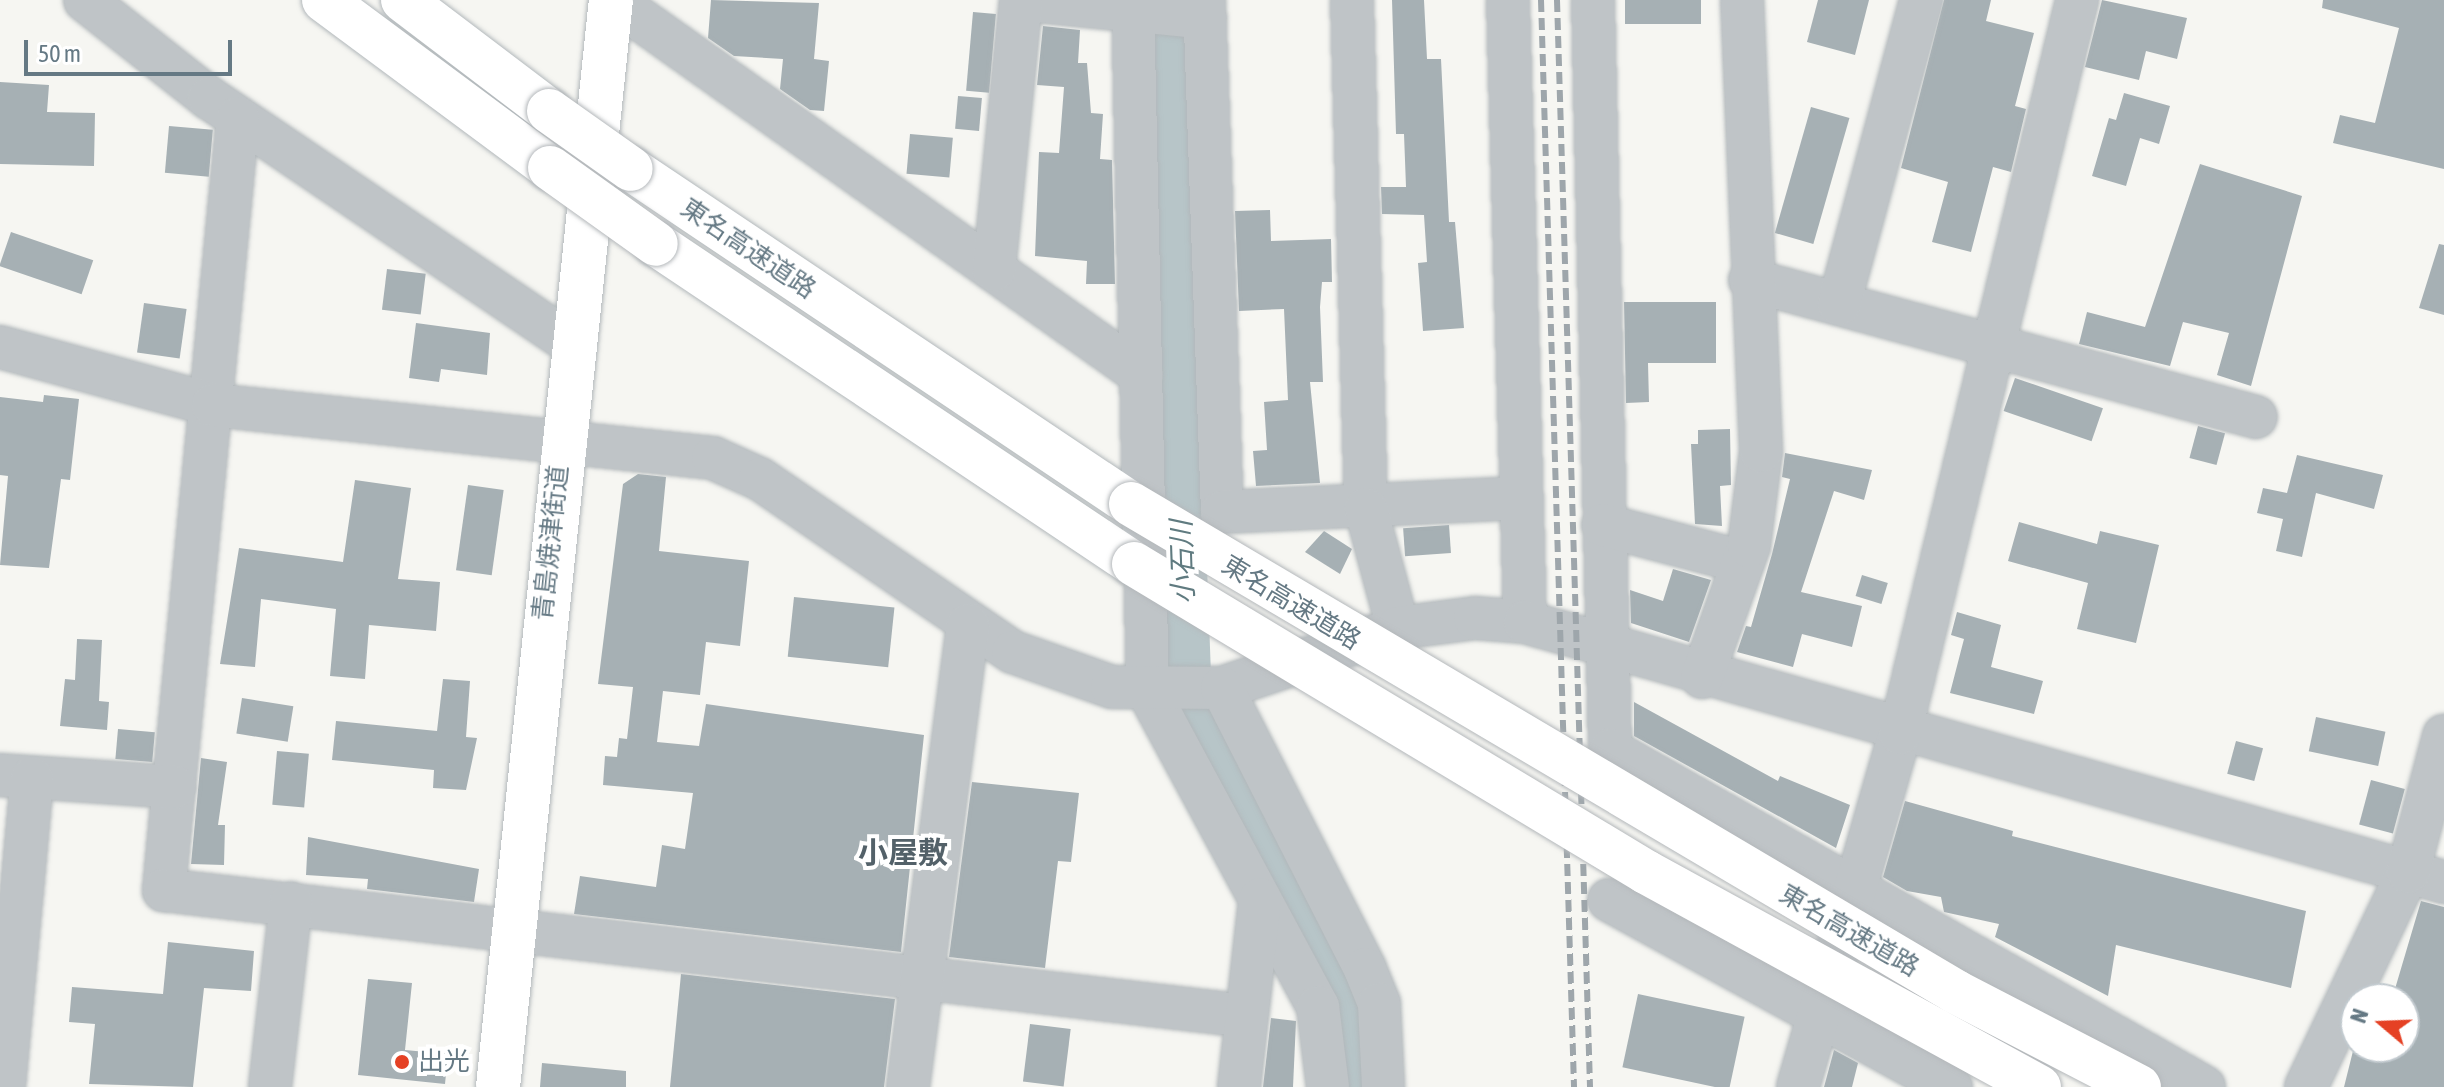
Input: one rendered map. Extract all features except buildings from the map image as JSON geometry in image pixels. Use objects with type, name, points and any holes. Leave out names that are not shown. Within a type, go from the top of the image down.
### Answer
[{"type":"main road","name":"東名高速道路","points":[[324,0],[656,244],[1134,564],[1646,872],[2039,1087]]},
{"type":"main road","name":"東名高速道路","points":[[403,0],[631,169],[1131,504],[1956,992],[2139,1087]]},
{"type":"main road","name":"青島焼津街道","points":[[498,1087],[572,344],[612,0]]},
{"type":"street","points":[[612,0],[1142,375]]},
{"type":"street","points":[[994,270],[1024,0],[1204,9],[1222,512],[1366,509],[1521,498]]},
{"type":"street","points":[[1352,0],[1366,509],[1398,628]]},
{"type":"street","points":[[1508,0],[1525,622]]},
{"type":"street","points":[[1593,0],[1610,750],[1851,890],[2204,1087]]},
{"type":"street","points":[[1702,677],[1743,562],[1761,451],[1750,280],[1742,0]]},
{"type":"street","points":[[1839,304],[1921,0]]},
{"type":"street","points":[[1798,1087],[1851,890],[1900,733],[1996,349],[2077,0]]},
{"type":"street","points":[[88,1],[238,118],[572,344]]},
{"type":"street","points":[[1134,6],[1142,375],[1156,691],[1318,1007],[1328,1087]]},
{"type":"street","points":[[238,118],[213,405],[164,890],[514,926],[920,979],[1247,1016]]},
{"type":"street","points":[[1750,280],[2256,417]]},
{"type":"street","points":[[0,347],[213,405],[713,458],[736,467],[968,625],[1077,679],[1156,691],[1222,688],[1398,628],[1475,618],[1525,622],[1702,677],[2426,877]]},
{"type":"street","points":[[1603,525],[1743,562]]},
{"type":"street","points":[[908,1087],[968,625]]},
{"type":"street","points":[[1222,688],[1365,969],[1379,1004],[1383,1087]]},
{"type":"street","points":[[2306,1087],[2426,877],[2444,736]]},
{"type":"street","points":[[4,1087],[16,777],[175,787]]},
{"type":"street","points":[[1239,1087],[1260,899]]},
{"type":"street","points":[[1609,900],[1816,1018],[1951,1087]]},
{"type":"street","points":[[270,1087],[291,903]]},
{"type":"waterway","name":"小石川","points":[[1161,0],[1187,704],[1335,991],[1348,1041],[1349,1087]]},
{"type":"railway","points":[[1541,0],[1574,1087]]},
{"type":"railway","points":[[1557,0],[1590,1087]]},
{"type":"place","name":"出光","points":[[402,1062]]},
{"type":"district","name":"小屋敷","points":[[903,852]]}]
